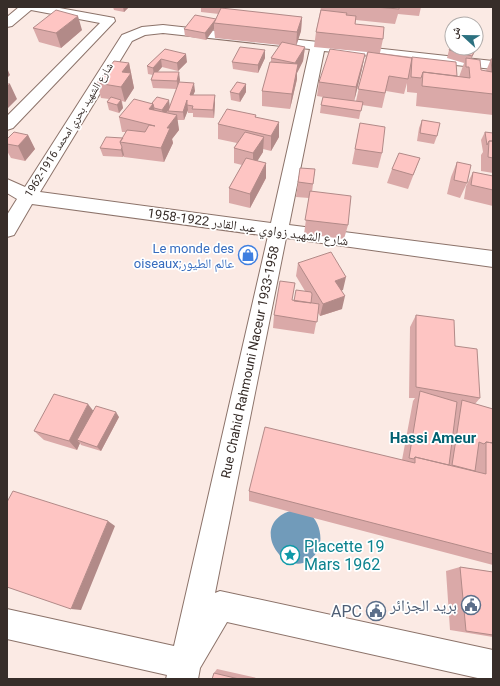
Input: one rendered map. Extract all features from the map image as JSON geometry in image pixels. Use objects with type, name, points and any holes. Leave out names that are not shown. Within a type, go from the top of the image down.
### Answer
[{"type":"street","points":[[7,23],[27,7]]},
{"type":"street","points":[[7,125],[108,21],[33,7]]},
{"type":"street","name":"شارع الشهيد بحري امحمد 1916-1962","points":[[7,230],[127,38],[142,31],[163,29],[318,46]]},
{"type":"street","points":[[318,46],[493,64]]},
{"type":"street","name":"Rue Chahid Rahmouni Naceur 1933-1958","points":[[183,672],[318,46]]},
{"type":"street","name":"شارع الشهيد زواوي عبد القادر 1922-1958","points":[[7,185],[27,197],[493,259]]},
{"type":"street","points":[[7,624],[183,672],[220,606],[493,666]]},
{"type":"water","points":[[293,510],[306,512],[312,516],[320,531],[320,542],[317,552],[306,562],[295,563],[285,559],[276,550],[271,539],[272,528],[278,517]]},
{"type":"building","points":[[375,7],[399,7],[399,9]]},
{"type":"building","points":[[221,8],[302,17],[297,32],[214,23]]},
{"type":"building","points":[[56,10],[78,16],[56,33],[33,28]]},
{"type":"building","points":[[321,10],[347,13],[346,15],[356,16],[355,24],[384,27],[383,39],[316,32]]},
{"type":"building","points":[[195,15],[216,19],[205,33],[184,29]]},
{"type":"building","points":[[282,42],[305,47],[295,63],[271,58]]},
{"type":"building","points":[[240,47],[265,50],[258,65],[232,62]]},
{"type":"building","points":[[165,49],[186,54],[177,63],[161,59],[153,68],[147,66]]},
{"type":"building","points":[[330,49],[365,54],[356,87],[319,82]]},
{"type":"building","points":[[368,52],[412,58],[408,79],[389,76],[385,93],[358,89]]},
{"type":"building","points":[[412,57],[456,62],[457,76],[423,72],[421,78],[411,77]]},
{"type":"building","points":[[466,58],[480,60],[481,70],[492,72],[491,59],[493,59],[493,94],[422,86],[423,72],[470,78],[469,67],[466,67]]},
{"type":"building","points":[[114,61],[129,63],[122,72],[131,73],[121,87],[97,83]]},
{"type":"building","points":[[270,62],[298,64],[292,94],[262,91]]},
{"type":"building","points":[[154,72],[179,72],[177,81],[151,80]]},
{"type":"building","points":[[179,82],[194,83],[190,95],[215,95],[213,110],[192,109],[193,106],[187,105],[187,100],[183,112],[168,111]]},
{"type":"building","points":[[237,82],[246,84],[239,94],[230,92]]},
{"type":"building","points":[[111,97],[121,100],[117,105],[107,102]]},
{"type":"building","points":[[157,97],[169,100],[162,110],[154,108],[152,103]]},
{"type":"building","points":[[323,97],[363,102],[361,111],[321,105]]},
{"type":"building","points":[[134,99],[153,104],[149,109],[177,115],[167,128],[170,128],[161,148],[120,142],[127,130],[145,132],[149,125],[155,126],[119,117]]},
{"type":"building","points":[[227,109],[256,115],[255,117],[279,122],[271,136],[218,124]]},
{"type":"building","points":[[422,120],[440,123],[437,136],[420,133]]},
{"type":"building","points":[[360,123],[385,127],[382,153],[355,149]]},
{"type":"building","points":[[14,132],[28,135],[18,146],[7,144],[7,139]]},
{"type":"building","points":[[245,132],[264,137],[253,153],[234,148]]},
{"type":"building","points":[[485,132],[493,133],[493,141],[489,141],[487,145]]},
{"type":"building","points":[[106,137],[123,138],[120,142],[122,147],[121,150],[100,148]]},
{"type":"building","points":[[489,141],[493,141],[493,158],[488,157]]},
{"type":"building","points":[[399,153],[420,158],[413,175],[392,169]]},
{"type":"building","points":[[246,158],[266,163],[250,194],[229,188]]},
{"type":"building","points":[[457,162],[471,165],[467,183],[454,180]]},
{"type":"building","points":[[300,168],[315,169],[313,184],[298,182]]},
{"type":"building","points":[[473,172],[493,176],[493,190],[471,185]]},
{"type":"building","points":[[310,191],[351,196],[348,225],[305,220]]},
{"type":"building","points":[[331,252],[346,277],[335,281],[345,296],[323,304],[298,263]]},
{"type":"building","points":[[280,281],[295,283],[292,300],[319,304],[317,322],[274,315]]},
{"type":"building","points":[[296,290],[311,292],[311,303],[294,301]]},
{"type":"building","points":[[416,315],[454,320],[455,346],[477,349],[480,398],[416,387]]},
{"type":"building","points":[[420,391],[457,402],[449,465],[415,457],[414,459],[409,458]]},
{"type":"building","points":[[54,394],[88,404],[69,441],[34,431]]},
{"type":"building","points":[[462,400],[493,409],[493,443],[486,442],[484,444],[479,442],[475,471],[452,465]]},
{"type":"building","points":[[96,406],[116,412],[97,447],[77,440]]},
{"type":"building","points":[[265,427],[415,463],[415,457],[486,474],[486,442],[493,443],[493,554],[249,491]]},
{"type":"building","points":[[13,491],[108,521],[71,609],[7,587],[7,502]]},
{"type":"building","name":"بريد الجزائر","points":[[460,567],[493,572],[493,635],[466,631]]},
{"type":"building","points":[[214,673],[239,679],[212,679]]},
{"type":"place","name":"Le monde des oiseaux;عالم الطيور","points":[[248,255]]},
{"type":"place","name":"Placette 19 Mars 1962","points":[[290,555]]},
{"type":"place","name":"بريد الجزائر","points":[[471,605]]},
{"type":"place","name":"APC","points":[[376,611]]},
{"type":"district","name":"Hassi Ameur","points":[[433,438]]}]
